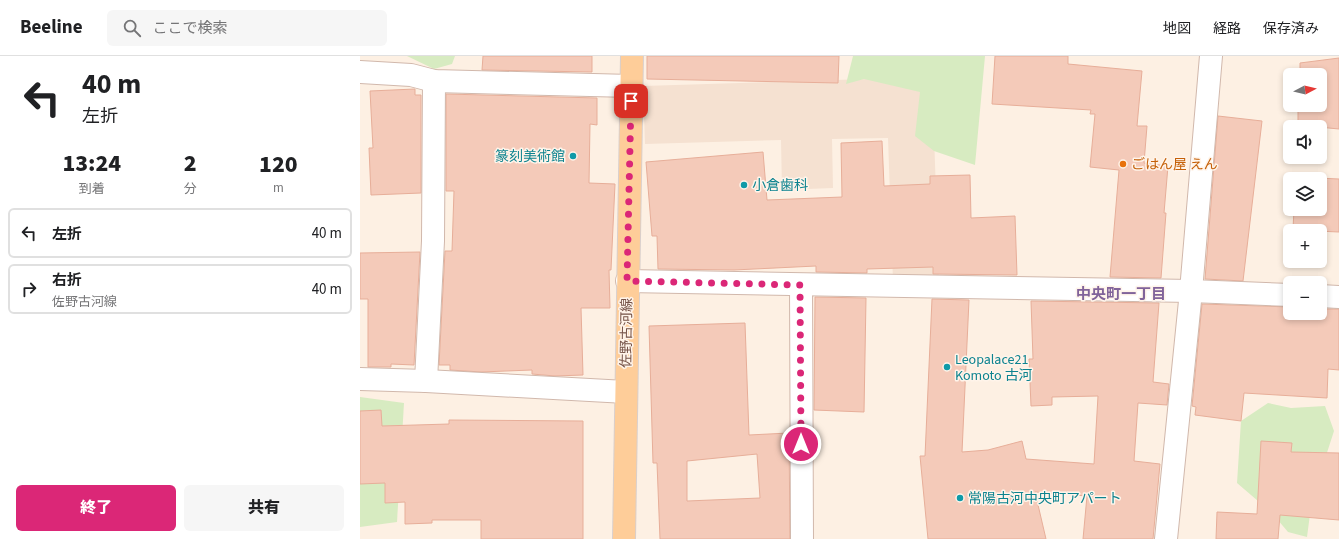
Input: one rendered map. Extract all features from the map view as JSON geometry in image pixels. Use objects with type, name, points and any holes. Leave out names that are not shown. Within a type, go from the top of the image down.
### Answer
[{"type":"main road","name":"佐野古河線","points":[[624,539],[627,281],[632,56]]},
{"type":"street","points":[[1166,539],[1211,56]]},
{"type":"street","points":[[360,72],[411,75],[434,81],[631,86]]},
{"type":"street","points":[[426,382],[433,241],[434,81]]},
{"type":"street","points":[[627,281],[1190,291],[1283,295]]},
{"type":"street","points":[[800,285],[802,539]]},
{"type":"street","points":[[1327,296],[1339,297]]},
{"type":"street","points":[[360,379],[626,392]]},
{"type":"shaded area","points":[[932,77],[939,279],[893,281],[888,138],[832,139],[833,188],[782,190],[781,140],[645,144],[643,86]]},
{"type":"green space","points":[[407,56],[455,56],[452,64],[434,69]]},
{"type":"green space","points":[[853,56],[985,56],[975,165],[934,151],[915,136],[920,92],[864,79],[846,84]]},
{"type":"green space","points":[[360,397],[404,403],[397,522],[360,527]]},
{"type":"green space","points":[[1268,403],[1291,408],[1325,406],[1334,431],[1312,499],[1307,537],[1288,532],[1272,513],[1237,483],[1241,421]]},
{"type":"building","points":[[483,56],[592,56],[592,72],[482,70]]},
{"type":"building","points":[[647,56],[839,56],[838,83],[647,79]]},
{"type":"building","points":[[995,56],[1068,56],[1068,64],[1142,71],[1137,126],[1147,126],[1144,163],[1168,166],[1161,278],[1110,277],[1119,170],[1090,167],[1095,114],[1090,114],[1091,110],[992,104]]},
{"type":"building","points":[[1339,58],[1339,129],[1327,128],[1327,120],[1298,120],[1298,112],[1327,112],[1327,68],[1300,68],[1300,63]]},
{"type":"building","points":[[415,89],[415,95],[421,95],[421,193],[371,195],[369,148],[373,148],[370,91]]},
{"type":"building","points":[[446,94],[597,98],[597,125],[590,124],[589,183],[615,184],[611,270],[609,270],[610,308],[581,308],[583,375],[555,376],[532,374],[532,370],[481,372],[450,370],[450,365],[439,365],[445,251],[452,251],[454,191],[446,191]]},
{"type":"building","points":[[1218,116],[1262,121],[1243,281],[1205,279]]},
{"type":"building","points":[[882,141],[884,186],[930,184],[930,176],[970,175],[971,218],[1015,216],[1017,275],[933,274],[933,267],[867,269],[867,273],[816,272],[816,266],[734,270],[658,269],[657,236],[652,236],[646,162],[763,152],[767,200],[842,197],[841,143]]},
{"type":"building","points":[[1327,178],[1339,179],[1339,232],[1327,231],[1327,224],[1293,224],[1294,216],[1327,216]]},
{"type":"building","points":[[420,252],[414,365],[391,364],[391,367],[368,367],[368,299],[360,299],[360,253]]},
{"type":"building","points":[[815,297],[866,298],[864,412],[814,410]]},
{"type":"building","points":[[932,299],[969,300],[962,452],[988,450],[1022,441],[1026,459],[1094,464],[1098,396],[1052,397],[1052,405],[1031,406],[1029,359],[1033,359],[1031,301],[1159,303],[1153,382],[1169,384],[1167,405],[1138,403],[1134,461],[1160,464],[1153,539],[1083,539],[1087,496],[1035,492],[1046,539],[928,539],[920,456],[925,456]]},
{"type":"building","points":[[1202,304],[1283,307],[1283,320],[1327,320],[1327,309],[1339,309],[1339,370],[1328,369],[1327,398],[1244,393],[1241,421],[1195,415],[1196,407],[1192,406]]},
{"type":"building","points":[[745,323],[749,435],[789,433],[790,539],[660,539],[657,463],[653,463],[649,326]],"holes":[[[757,454],[760,498],[687,501],[687,461]]]},
{"type":"building","points":[[381,410],[382,426],[449,424],[449,420],[583,421],[583,539],[481,539],[481,520],[432,520],[432,523],[405,524],[405,502],[385,503],[385,483],[360,484],[360,411]]},
{"type":"building","points":[[1261,441],[1292,443],[1291,452],[1339,453],[1339,520],[1280,515],[1278,539],[1216,539],[1217,512],[1257,514]]},
{"type":"place","name":"篆刻美術館","points":[[573,156]]},
{"type":"place","name":"ごはん屋 えん","points":[[1123,164]]},
{"type":"place","name":"小倉歯科","points":[[744,185]]},
{"type":"place","name":"Leopalace21 Komoto 古河","points":[[947,367]]},
{"type":"place","name":"常陽古河中央町アパート","points":[[960,498]]},
{"type":"district","name":"中央町一丁目","points":[[1121,294]]},
{"type":"route","points":[[631,101],[627,281],[800,285],[801,444]]}]
